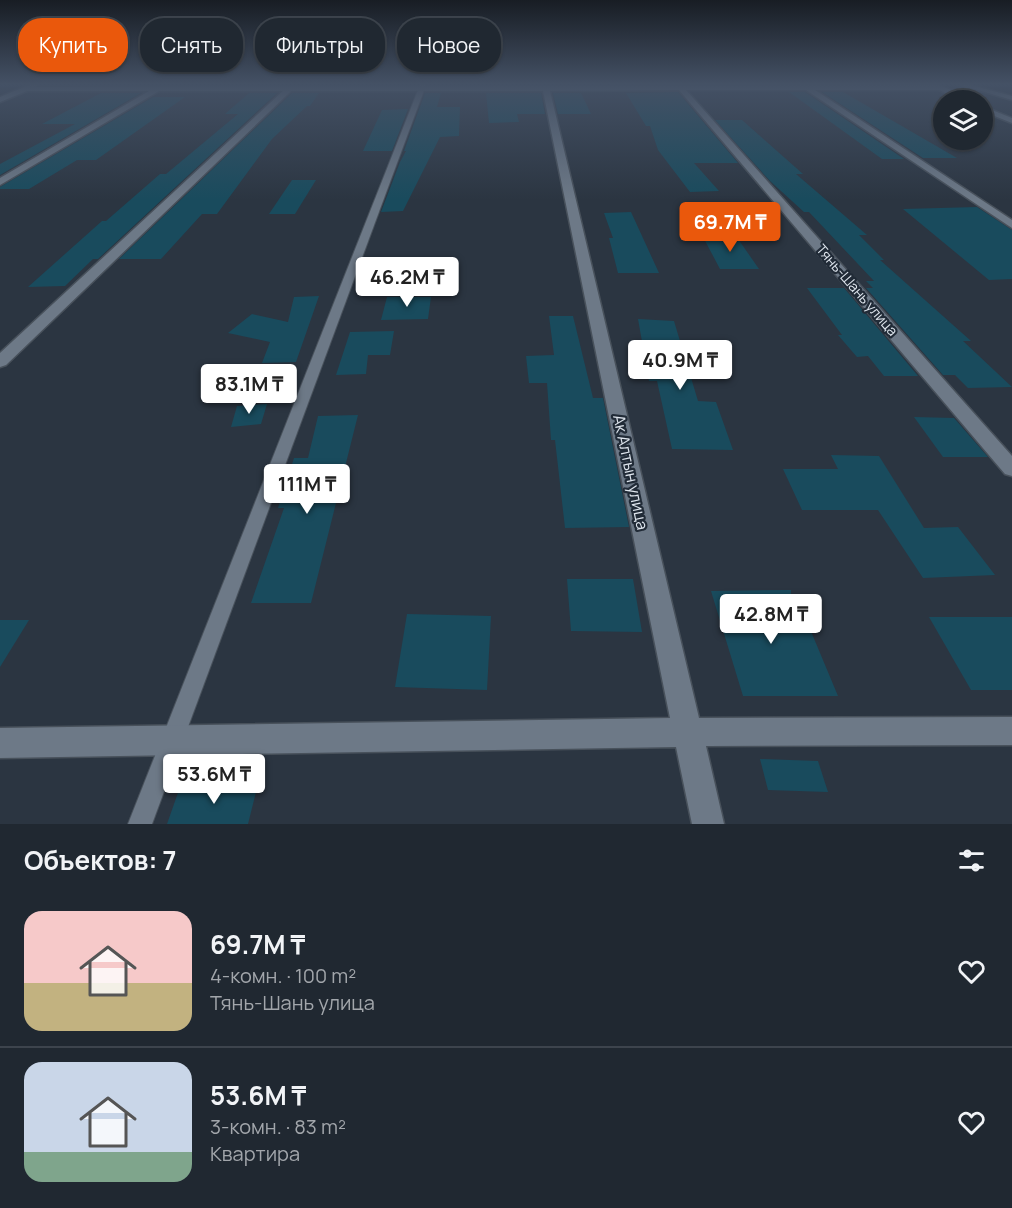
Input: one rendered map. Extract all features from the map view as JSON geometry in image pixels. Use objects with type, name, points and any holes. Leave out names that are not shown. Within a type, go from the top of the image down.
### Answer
[{"type":"street","points":[[0,182],[99,123]]},
{"type":"street","points":[[0,362],[252,123]]},
{"type":"street","name":"Ак Алтын улица","points":[[554,123],[708,824]]},
{"type":"street","name":"Тянь-Шань улица","points":[[711,123],[1012,469]]},
{"type":"street","points":[[860,123],[1012,225]]},
{"type":"street","points":[[0,743],[688,732],[1012,730]]},
{"type":"lane","points":[[140,824],[408,123]]},
{"type":"building","points":[[89,123],[0,175],[0,164],[75,124],[42,124]]},
{"type":"building","points":[[108,123],[148,123],[96,160],[77,160],[29,189],[0,189]]},
{"type":"building","points":[[227,123],[244,123],[98,259],[93,259],[65,286],[28,287],[102,221],[106,221],[160,174],[166,174]]},
{"type":"building","points":[[260,123],[288,123],[272,139],[217,214],[202,214],[161,259],[119,259]]},
{"type":"building","points":[[376,123],[402,123],[392,151],[363,151]]},
{"type":"building","points":[[414,123],[459,123],[459,136],[440,137],[403,211],[381,212],[406,151],[404,151]]},
{"type":"building","points":[[644,123],[705,123],[738,163],[694,163],[719,191],[690,192],[658,150],[650,126]]},
{"type":"building","points":[[718,123],[746,123],[803,174],[796,174],[867,235],[859,235],[884,260],[880,260],[971,341],[963,341],[1012,387],[968,388],[955,375],[943,375],[866,288],[873,288],[866,281],[874,281],[809,212],[804,212],[770,181]]},
{"type":"building","points":[[833,123],[851,123],[904,159],[882,159]]},
{"type":"building","points":[[870,123],[897,123],[933,144],[933,150],[943,150],[957,158],[923,158]]},
{"type":"building","points":[[292,180],[316,180],[295,214],[269,214]]},
{"type":"building","points":[[977,207],[1012,230],[1012,279],[989,280],[903,209]]},
{"type":"building","points":[[631,212],[659,273],[618,273],[609,238],[613,238],[604,213]]},
{"type":"building","points":[[736,236],[759,269],[720,269],[703,237]]},
{"type":"building","points":[[807,288],[844,288],[918,376],[884,376],[868,356],[857,357],[838,335],[842,335]]},
{"type":"building","points":[[319,296],[296,362],[262,363],[270,342],[228,333],[252,314],[288,322],[294,297]]},
{"type":"building","points":[[387,297],[431,297],[428,319],[381,320]]},
{"type":"building","points":[[549,316],[573,316],[593,398],[603,398],[629,527],[565,528],[555,440],[551,440],[547,383],[529,383],[526,356],[554,355]]},
{"type":"building","points":[[638,319],[674,321],[698,401],[716,402],[733,450],[672,449],[657,381],[649,381]]},
{"type":"building","points":[[394,331],[390,355],[368,355],[366,374],[336,375],[350,332]]},
{"type":"building","points":[[267,404],[261,424],[231,427],[237,406]]},
{"type":"building","points":[[358,415],[311,603],[251,603],[284,508],[278,508],[294,458],[308,458],[318,416]]},
{"type":"building","points":[[914,417],[954,418],[988,457],[943,457]]},
{"type":"building","points":[[831,455],[879,456],[924,528],[958,527],[995,575],[923,578],[878,510],[802,510],[783,469],[838,469]]},
{"type":"building","points":[[567,579],[633,579],[642,632],[571,631]]},
{"type":"building","points":[[791,590],[791,616],[805,617],[838,696],[743,696],[711,591]]},
{"type":"building","points":[[407,614],[491,616],[487,690],[395,687]]},
{"type":"building","points":[[929,617],[1012,617],[1012,690],[971,690]]},
{"type":"building","points":[[0,620],[29,620],[0,667]]},
{"type":"building","points":[[760,759],[818,761],[828,792],[768,790]]},
{"type":"building","points":[[258,784],[248,824],[167,824],[180,787]]}]
